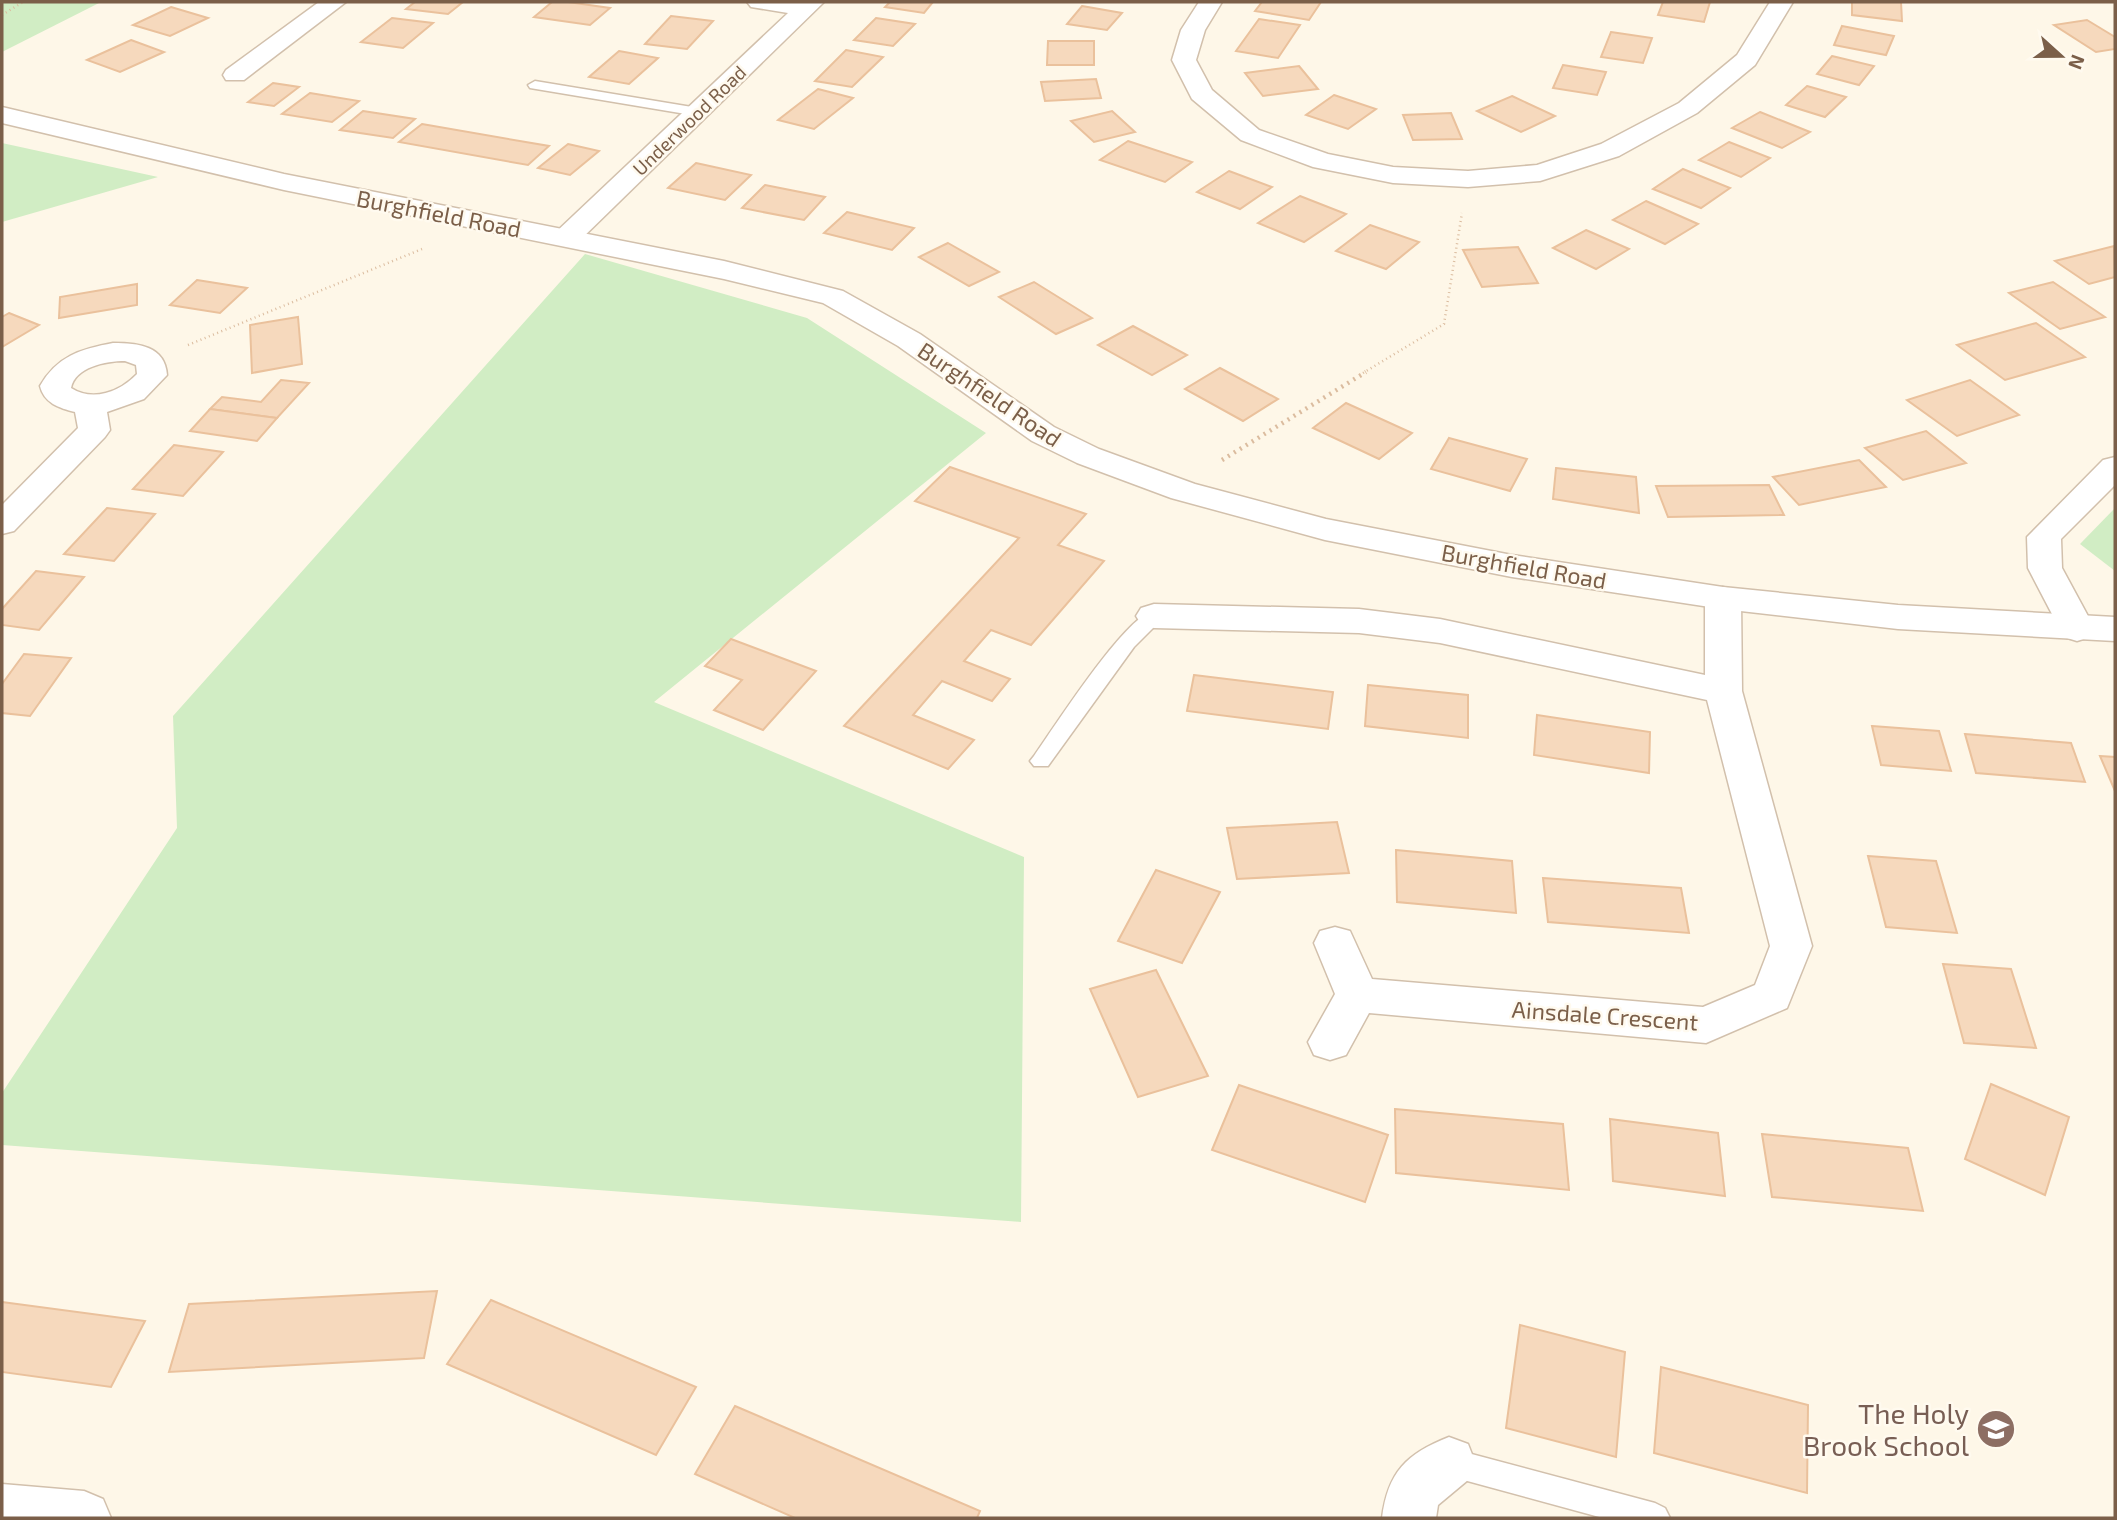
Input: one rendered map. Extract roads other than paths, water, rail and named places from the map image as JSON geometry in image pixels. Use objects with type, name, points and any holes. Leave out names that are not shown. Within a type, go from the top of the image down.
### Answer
[{"type":"street","points":[[235,75],[334,2]]},
{"type":"street","points":[[759,2],[809,5]]},
{"type":"street","points":[[1210,2],[1193,30],[1184,60],[1201,94],[1250,135],[1322,161],[1393,175],[1468,179],[1540,173],[1610,150],[1688,107],[1746,60],[1781,2]]},
{"type":"street","name":"Underwood Road","points":[[566,238],[809,5]]},
{"type":"street","name":"Burghfield Road","points":[[2,115],[284,182],[724,270],[833,298],[909,340],[1043,434],[1088,456],[1183,491],[1325,529],[1512,566],[1723,598],[1898,617],[2115,629]]},
{"type":"street","points":[[113,352],[128,352],[151,360],[152,375],[136,392],[114,401],[90,404],[75,403],[57,393],[55,386],[68,368],[81,360],[113,352]]},
{"type":"street","points":[[2,524],[94,430],[90,404]]},
{"type":"street","points":[[2077,629],[2045,568],[2044,537],[2115,467]]},
{"type":"street","name":"Ainsdale Crescent","points":[[1357,995],[1706,1024],[1772,996],[1791,946],[1723,691],[1723,598]]},
{"type":"street","points":[[1154,616],[1359,621],[1440,631],[1723,691]]},
{"type":"street","points":[[1330,1042],[1357,995],[1335,943]]},
{"type":"street","points":[[1409,1518],[1413,1491],[1449,1462]]},
{"type":"street","points":[[2,1510],[84,1518]]},
{"type":"lane","points":[[536,85],[698,112]]},
{"type":"lane","points":[[1041,761],[1127,642],[1154,616]]},
{"type":"lane","points":[[1449,1462],[1655,1518]]},
{"type":"place","name":"The Holy Brook School","points":[[1996,1429]]}]
